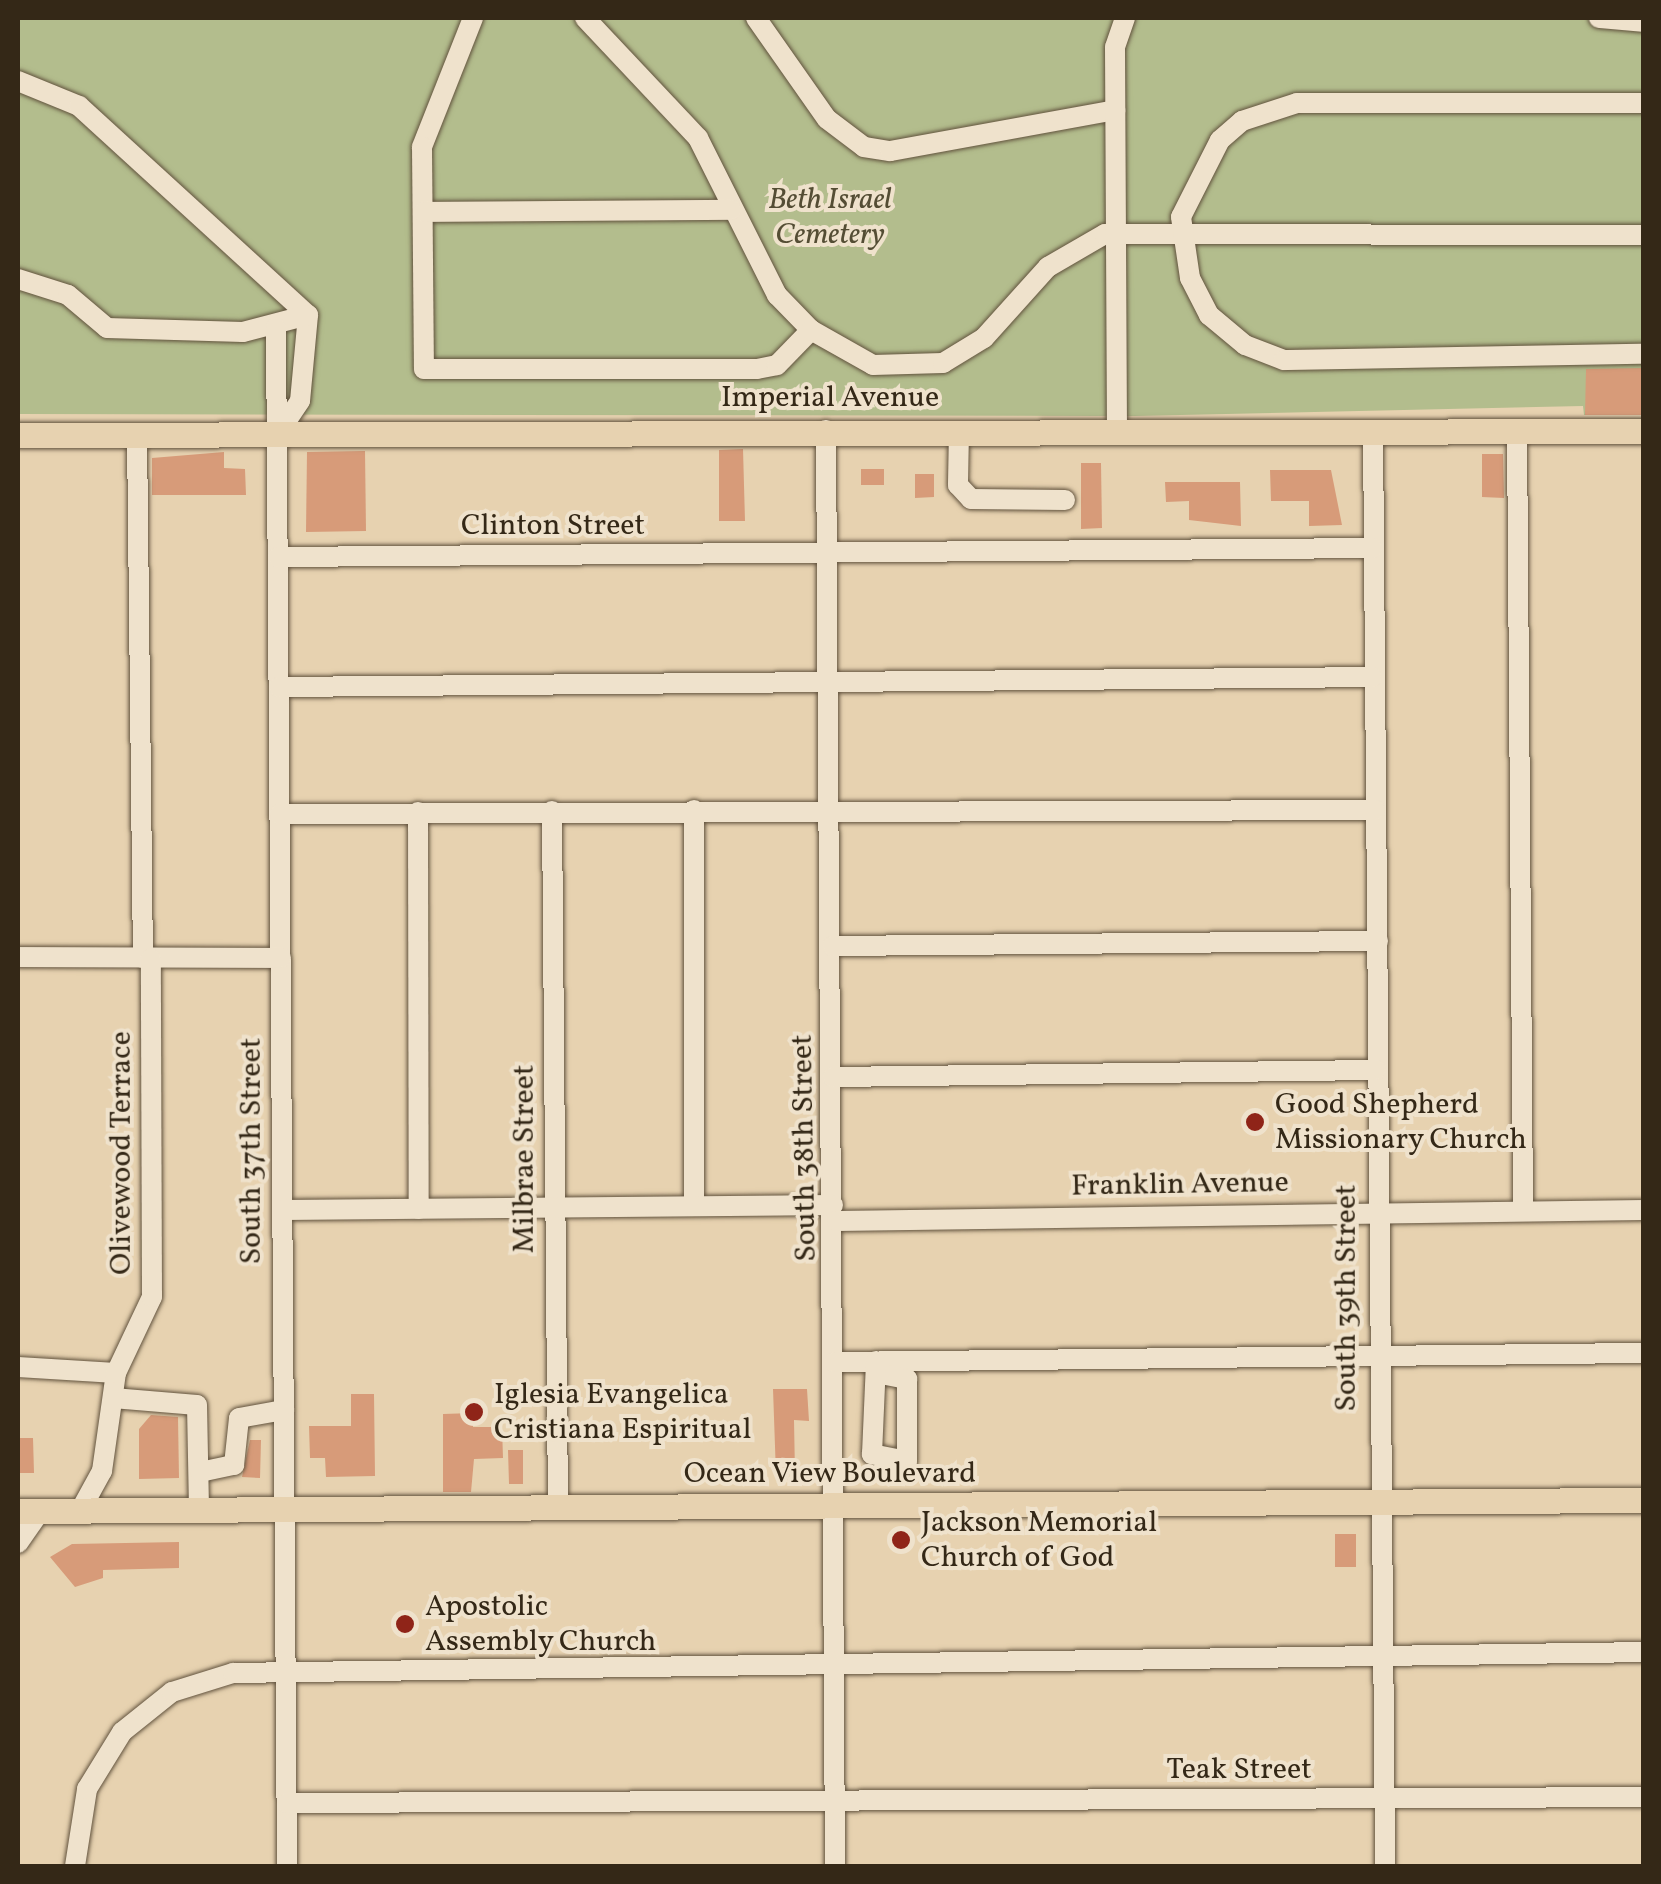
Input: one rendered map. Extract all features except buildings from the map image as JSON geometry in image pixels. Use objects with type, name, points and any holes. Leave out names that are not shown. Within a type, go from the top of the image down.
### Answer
[{"type":"main road","name":"Imperial Avenue","points":[[18,435],[826,430],[1644,432]]},
{"type":"main road","name":"Ocean View Boulevard","points":[[29,1511],[1644,1500]]},
{"type":"street","points":[[473,18],[422,147],[424,369],[757,369],[776,365],[812,330]]},
{"type":"street","points":[[585,18],[698,138],[776,295],[812,330],[873,365],[943,362],[984,338],[1048,267],[1118,232],[1181,236],[1644,235]]},
{"type":"street","points":[[756,18],[827,119],[864,147],[904,149],[1116,110]]},
{"type":"street","points":[[1117,431],[1116,110],[1125,18]]},
{"type":"street","points":[[1599,18],[1641,21]]},
{"type":"street","points":[[18,81],[79,106],[308,315]]},
{"type":"street","points":[[1644,103],[1326,101],[1271,110],[1242,121],[1201,164],[1181,236],[1210,315],[1245,345],[1284,360],[1644,354]]},
{"type":"street","points":[[424,212],[731,210]]},
{"type":"street","points":[[18,279],[68,295],[107,328],[276,328],[308,315]]},
{"type":"street","points":[[277,435],[300,400],[308,315]]},
{"type":"street","name":"South 37th Street","points":[[276,328],[287,1866]]},
{"type":"street","name":"South 38th Street","points":[[826,430],[835,1213],[834,1866]]},
{"type":"street","name":"South 39th Street","points":[[1373,430],[1378,1502],[1384,1653],[1385,1866]]},
{"type":"street","points":[[1517,430],[1523,1211]]},
{"type":"street","points":[[959,431],[958,485],[971,498],[1065,500]]},
{"type":"street","name":"Olivewood Terrace","points":[[80,1511],[102,1471],[116,1373],[152,1297],[137,433]]},
{"type":"street","name":"Clinton Street","points":[[278,557],[1372,548]]},
{"type":"street","points":[[279,687],[1372,677]]},
{"type":"street","points":[[694,810],[694,1206]]},
{"type":"street","points":[[280,814],[1375,810]]},
{"type":"street","points":[[418,812],[419,1209]]},
{"type":"street","name":"Milbrae Street","points":[[552,812],[558,1507]]},
{"type":"street","points":[[833,946],[1378,941]]},
{"type":"street","points":[[18,957],[281,958]]},
{"type":"street","points":[[833,1077],[1376,1070]]},
{"type":"street","name":"Franklin Avenue","points":[[283,1210],[694,1206],[835,1213],[1644,1210]]},
{"type":"street","points":[[835,1362],[876,1367],[1377,1354],[1644,1353]]},
{"type":"street","points":[[18,1367],[116,1373]]},
{"type":"street","points":[[113,1398],[197,1405],[198,1510]]},
{"type":"street","points":[[200,1472],[234,1464],[238,1418],[284,1410]]},
{"type":"street","points":[[18,1543],[29,1511]]},
{"type":"street","points":[[76,1866],[87,1789],[137,1716],[202,1680],[284,1667],[1644,1652]]},
{"type":"street","name":"Teak Street","points":[[287,1803],[1644,1797]]},
{"type":"green space","name":"Beth Israel Cemetery","points":[[18,18],[1643,18],[1643,415],[1584,415],[1583,406],[1134,416],[18,414]]},
{"type":"place","name":"Good Shepherd Missionary Church","points":[[1255,1122]]},
{"type":"place","name":"Iglesia Evangelica Cristiana Espiritual","points":[[474,1412]]},
{"type":"place","name":"Jackson Memorial Church of God","points":[[901,1540]]},
{"type":"place","name":"Apostolic Assembly Church","points":[[405,1624]]}]
